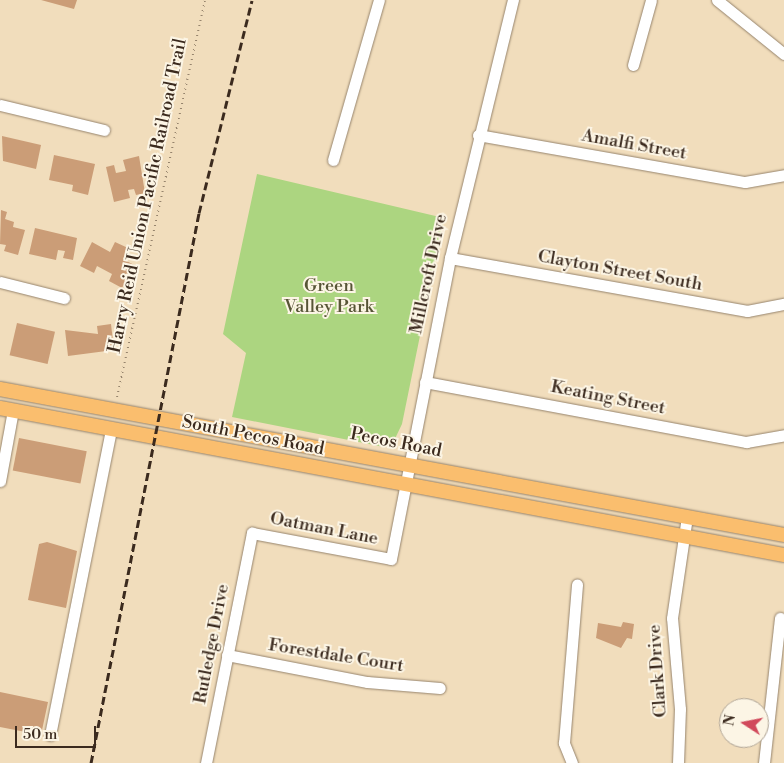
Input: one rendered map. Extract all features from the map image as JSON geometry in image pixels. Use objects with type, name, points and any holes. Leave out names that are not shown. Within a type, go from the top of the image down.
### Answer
[{"type":"main road","name":"Pecos Road","points":[[0,389],[784,535]]},
{"type":"main road","name":"South Pecos Road","points":[[6,409],[684,536]]},
{"type":"main road","points":[[684,536],[784,555]]},
{"type":"street","points":[[333,160],[379,0]]},
{"type":"street","name":"Millcroft Drive","points":[[391,559],[404,484],[450,258],[478,135],[514,0]]},
{"type":"street","points":[[633,65],[651,0]]},
{"type":"street","points":[[717,0],[784,54]]},
{"type":"street","points":[[0,105],[104,130]]},
{"type":"street","name":"Amalfi Street","points":[[478,135],[745,182],[784,175]]},
{"type":"street","name":"Clayton Street South","points":[[450,258],[747,311],[784,304]]},
{"type":"street","points":[[0,282],[64,298]]},
{"type":"street","name":"Keating Street","points":[[425,382],[746,442],[784,435]]},
{"type":"street","points":[[0,481],[6,409]]},
{"type":"street","points":[[50,735],[111,429]]},
{"type":"street","name":"Clark Drive","points":[[678,763],[680,709],[672,618],[687,517]]},
{"type":"street","name":"Oatman Lane","points":[[252,533],[391,559]]},
{"type":"street","name":"Rutledge Drive","points":[[206,763],[252,533]]},
{"type":"street","points":[[572,763],[564,743],[577,584]]},
{"type":"street","points":[[764,763],[780,618]]},
{"type":"street","name":"Forestdale Court","points":[[228,655],[367,682],[440,688]]},
{"type":"path","name":"Harry Reid Union Pacific Railroad Trail","points":[[117,397],[205,0]]},
{"type":"green space","name":"Green Valley Park","points":[[257,174],[444,218],[402,424],[392,445],[384,447],[232,417],[246,353],[223,334]]},
{"type":"building","points":[[41,0],[77,0],[74,9]]},
{"type":"building","points":[[2,136],[41,145],[36,169],[3,161]]},
{"type":"building","points":[[54,155],[95,164],[88,195],[72,191],[73,185],[49,180]]},
{"type":"building","points":[[139,156],[145,193],[136,195],[134,189],[128,190],[130,198],[114,202],[106,167],[114,165],[116,173],[126,171],[123,160]]},
{"type":"building","points":[[1,210],[7,212],[5,219],[14,222],[13,227],[25,230],[18,255],[4,251],[6,245],[0,244]]},
{"type":"building","points":[[35,228],[77,238],[73,260],[63,258],[65,251],[58,250],[56,260],[29,254]]},
{"type":"building","points":[[92,242],[110,252],[115,242],[128,248],[123,259],[134,265],[122,288],[109,281],[112,274],[97,266],[94,273],[80,266]]},
{"type":"building","points":[[17,323],[55,332],[48,364],[10,355]]},
{"type":"building","points":[[111,324],[114,350],[68,356],[65,330],[98,334],[97,326]]},
{"type":"building","points":[[19,438],[87,451],[80,484],[13,470]]},
{"type":"building","points":[[47,542],[77,551],[66,608],[28,600],[39,544]]},
{"type":"building","points":[[623,622],[634,624],[632,639],[627,638],[621,648],[596,638],[598,623],[621,627]]},
{"type":"building","points":[[0,692],[48,702],[41,735],[0,727]]},
{"type":"railway","points":[[91,763],[199,213],[252,0]]}]
